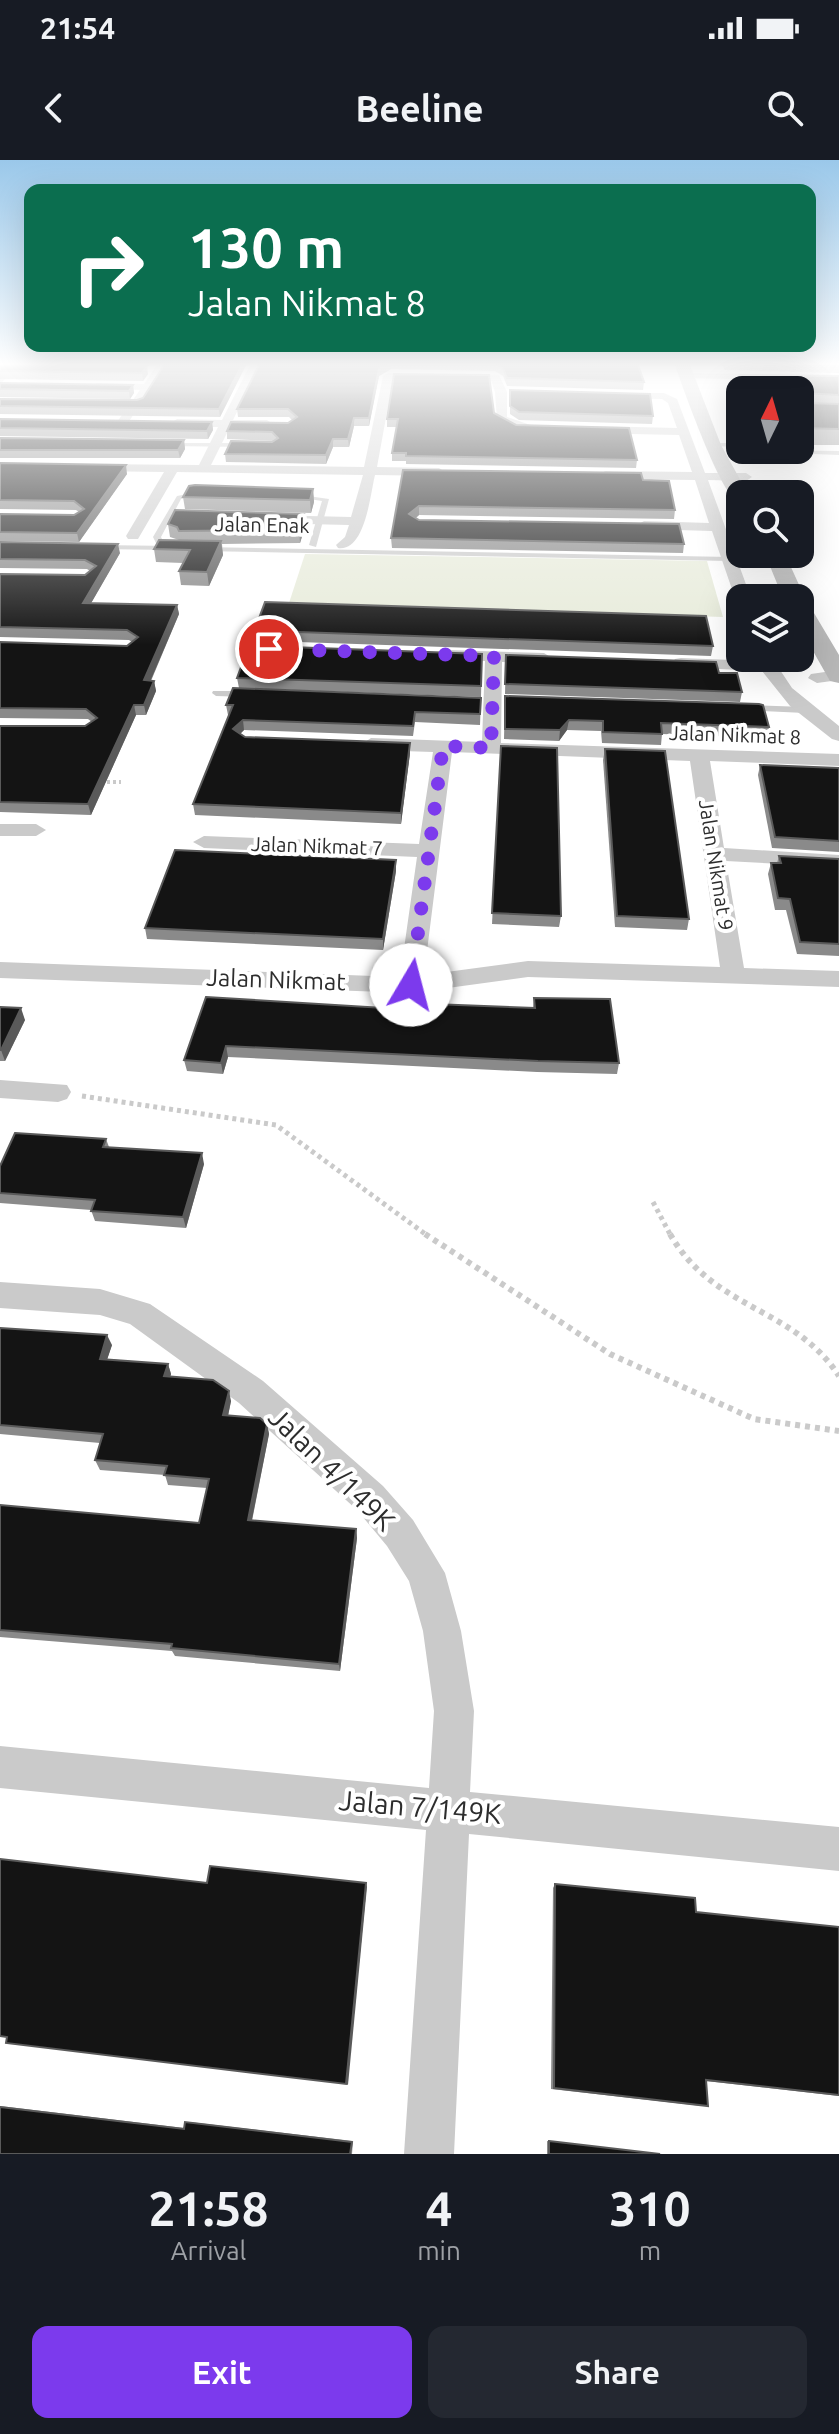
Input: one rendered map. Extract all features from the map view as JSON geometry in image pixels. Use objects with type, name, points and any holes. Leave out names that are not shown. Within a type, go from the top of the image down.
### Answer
[{"type":"street","points":[[203,469],[208,458]]},
{"type":"street","points":[[343,545],[352,539],[358,488],[370,471],[372,458]]},
{"type":"street","points":[[695,458],[726,548]]},
{"type":"street","points":[[723,458],[741,480]]},
{"type":"street","points":[[78,467],[449,472]]},
{"type":"street","points":[[133,536],[173,468]]},
{"type":"street","points":[[591,475],[701,476],[726,480]]},
{"type":"street","points":[[163,484],[214,489]]},
{"type":"street","points":[[288,491],[336,487]]},
{"type":"street","points":[[245,518],[356,521]]},
{"type":"street","points":[[624,525],[718,527]]},
{"type":"street","points":[[814,638],[834,680]]},
{"type":"street","points":[[434,654],[555,659]]},
{"type":"street","points":[[491,748],[494,656]]},
{"type":"street","points":[[814,661],[834,680]]},
{"type":"street","points":[[661,662],[726,662]]},
{"type":"street","points":[[774,672],[805,710],[839,735]]},
{"type":"street","name":"Jalan Nikmat 8","points":[[352,743],[839,760]]},
{"type":"street","points":[[411,985],[443,746]]},
{"type":"street","name":"Jalan Nikmat 9","points":[[699,755],[733,975]]},
{"type":"street","points":[[0,830],[36,830]]},
{"type":"street","name":"Jalan Nikmat 7","points":[[204,842],[430,851]]},
{"type":"street","points":[[714,854],[839,861]]},
{"type":"street","name":"Jalan Nikmat","points":[[0,970],[411,985],[528,969],[839,979]]},
{"type":"street","points":[[0,1089],[58,1092]]},
{"type":"street","name":"Jalan 4/149K","points":[[0,1295],[100,1302],[139,1313],[251,1392],[370,1498],[400,1533],[426,1573],[442,1631],[454,1711],[429,2154]]},
{"type":"street","name":"Jalan 7/149K","points":[[0,1767],[839,1849]]},
{"type":"lane","points":[[89,547],[180,546],[156,539],[176,516],[182,495],[214,489]]},
{"type":"lane","points":[[288,491],[326,499],[313,545]]},
{"type":"lane","name":"Jalan Enak","points":[[343,545],[195,546],[726,559]]},
{"type":"lane","points":[[216,693],[262,694]]},
{"type":"lane","points":[[727,707],[805,710]]},
{"type":"path","points":[[91,782],[121,782]]},
{"type":"path","points":[[58,1092],[276,1125],[401,1218],[610,1354],[754,1419],[839,1431]]},
{"type":"path","points":[[653,1202],[692,1266],[736,1300],[800,1332],[839,1376]]},
{"type":"green space","points":[[305,554],[707,561],[723,617],[289,603]]},
{"type":"building","points":[[525,458],[637,458],[637,460]]},
{"type":"building","points":[[0,463],[126,465],[77,533],[0,532],[0,514],[74,515],[84,509],[74,501],[0,500]]},
{"type":"building","points":[[403,470],[641,473],[643,480],[669,481],[675,510],[419,506],[409,514],[419,520],[679,524],[684,544],[391,538]]},
{"type":"building","points":[[189,486],[313,489],[310,500],[183,497]]},
{"type":"building","points":[[175,510],[304,514],[299,530],[179,531],[168,524]]},
{"type":"building","points":[[159,540],[221,541],[207,572],[179,571],[190,550],[154,549]]},
{"type":"building","points":[[0,542],[118,544],[83,603],[177,605],[144,680],[154,681],[144,705],[134,705],[88,804],[0,802],[0,726],[85,726],[97,718],[86,709],[0,708],[0,642],[127,646],[138,637],[127,630],[0,627],[0,574],[85,575],[96,566],[85,560],[0,559]]},
{"type":"building","points":[[265,602],[706,616],[713,646],[268,631],[257,638],[262,646],[482,654],[481,686],[237,678]]},
{"type":"building","points":[[506,655],[716,662],[719,673],[737,673],[742,692],[505,684]]},
{"type":"building","points":[[233,688],[481,698],[480,714],[415,712],[413,726],[243,720],[233,729],[245,737],[410,743],[401,813],[193,804],[233,705],[226,705]]},
{"type":"building","points":[[505,696],[759,704],[763,705],[769,727],[661,723],[662,734],[603,732],[603,721],[569,720],[560,730],[505,729]]},
{"type":"building","points":[[501,746],[557,748],[561,916],[492,913]]},
{"type":"building","points":[[605,749],[665,751],[689,919],[617,916]]},
{"type":"building","points":[[760,765],[839,768],[839,841],[775,837]]},
{"type":"building","points":[[175,850],[396,860],[383,939],[145,928]]},
{"type":"building","points":[[779,856],[839,859],[839,944],[800,942],[790,899],[778,898],[771,863],[781,863]]},
{"type":"building","points":[[206,997],[432,1011],[433,1004],[535,1008],[534,998],[610,999],[619,1063],[226,1046],[221,1063],[184,1060]]},
{"type":"building","points":[[0,1007],[21,1008],[1,1050],[0,1050]]},
{"type":"building","points":[[15,1133],[106,1139],[103,1147],[202,1153],[183,1217],[91,1211],[95,1200],[0,1193],[0,1166]]},
{"type":"building","points":[[0,1328],[107,1335],[100,1359],[168,1364],[164,1376],[213,1380],[229,1391],[223,1415],[260,1418],[267,1424],[248,1520],[356,1529],[339,1664],[171,1648],[172,1644],[0,1630],[0,1505],[199,1523],[209,1479],[164,1475],[167,1466],[95,1460],[103,1434],[0,1425]]},
{"type":"building","points":[[0,1859],[207,1883],[210,1866],[366,1883],[346,2084],[6,2043],[7,2037],[0,2036]]},
{"type":"building","points":[[555,1884],[695,1898],[696,1912],[839,1927],[839,2095],[706,2080],[708,2106],[554,2088]]},
{"type":"building","points":[[0,2107],[184,2129],[185,2122],[352,2142],[350,2154],[0,2154]]},
{"type":"building","points":[[549,2141],[660,2154],[549,2154]]},
{"type":"route","points":[[269,649],[494,656],[491,748],[443,746],[411,985]]}]
